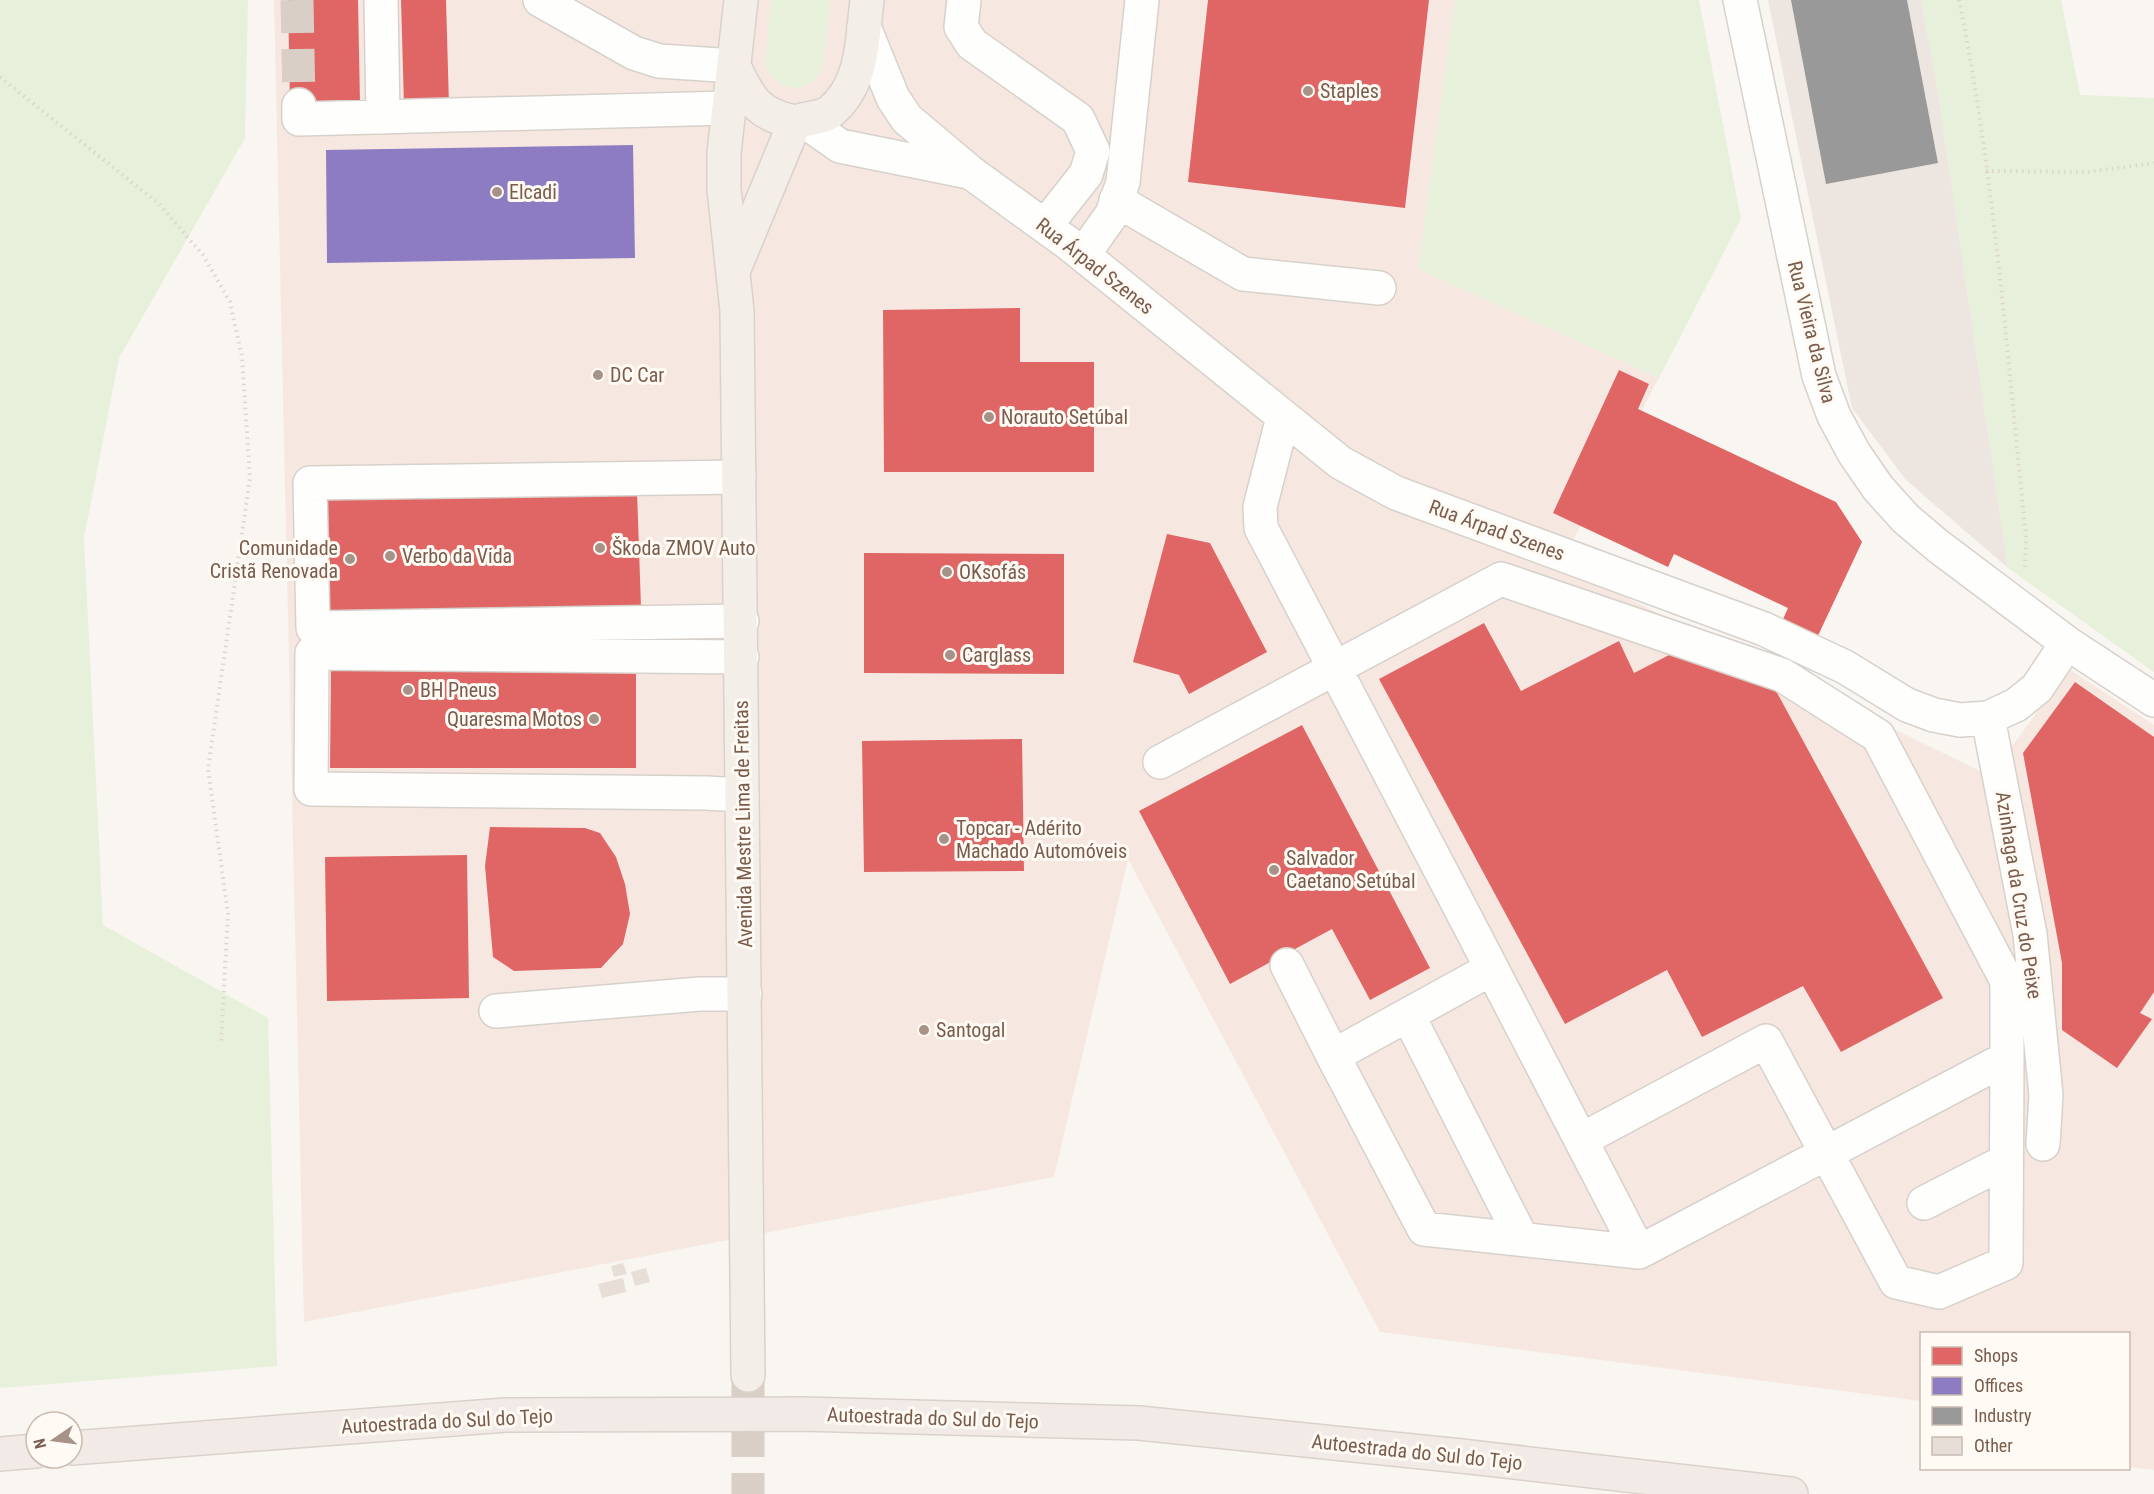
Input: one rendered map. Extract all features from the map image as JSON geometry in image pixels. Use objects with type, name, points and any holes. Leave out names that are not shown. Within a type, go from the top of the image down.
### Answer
[{"type":"highway","name":"Autoestrada do Sul do Tejo","points":[[84,1447],[506,1414],[837,1415],[1139,1423],[1461,1456],[1791,1494]]},
{"type":"highway","points":[[0,1454],[24,1452]]},
{"type":"main road","name":"Avenida Mestre Lima de Freitas","points":[[741,0],[728,108],[724,189],[737,311],[748,1375]]},
{"type":"main road","points":[[734,66],[745,90],[758,107],[778,119],[799,121],[828,113],[850,89],[859,66],[865,14]]},
{"type":"main road","points":[[732,273],[799,121]]},
{"type":"street","points":[[381,0],[383,117]]},
{"type":"street","points":[[540,0],[634,53],[659,61],[734,66]]},
{"type":"street","points":[[963,0],[961,27],[972,44],[1078,119],[1093,151],[1086,174],[1045,226]]},
{"type":"street","points":[[1083,255],[1112,214],[1123,182],[1142,0]]},
{"type":"street","name":"Rua Vieira da Silva","points":[[1740,0],[1819,376],[1833,416],[1865,471],[1906,519],[1938,546],[2067,643],[2154,700]]},
{"type":"street","name":"Rua Árpad Szenes","points":[[865,14],[893,98],[907,119],[970,172],[1083,255],[1341,463],[1396,493],[1764,629],[1845,666],[1907,705],[1934,715],[1960,720],[1988,718],[2016,705],[2037,688],[2067,643]]},
{"type":"street","points":[[299,105],[299,118],[728,108]]},
{"type":"street","name":"Rua Árpad Szenes","points":[[799,121],[840,146],[970,172]]},
{"type":"street","points":[[1116,200],[1243,274],[1379,288]]},
{"type":"street","points":[[1283,417],[1260,507],[1261,528],[1639,1252]]},
{"type":"street","points":[[739,477],[310,483],[310,494],[313,628],[742,621]]},
{"type":"street","points":[[1160,762],[1501,579],[1782,675],[1878,736],[2007,981],[2006,1263],[1939,1292],[1896,1282],[1766,1041],[1581,1140]]},
{"type":"street","points":[[742,657],[312,653],[311,789],[682,792],[742,795]]},
{"type":"street","name":"Azinhaga da Cruz do Peixe","points":[[1988,718],[2030,934],[2046,1095],[2043,1144]]},
{"type":"street","points":[[1287,965],[1424,1229],[1639,1252],[2007,1058]]},
{"type":"street","points":[[1333,1056],[1491,969]]},
{"type":"street","points":[[496,1011],[700,994],[745,994]]},
{"type":"street","points":[[1408,1015],[1522,1239]]},
{"type":"street","points":[[1924,1203],[2006,1161]]},
{"type":"path","points":[[1959,0],[1973,70],[1986,171],[2026,537],[2025,570]]},
{"type":"path","points":[[0,77],[159,204],[203,255],[230,302],[242,357],[250,478],[208,769],[228,914],[221,1043]]},
{"type":"path","points":[[1986,171],[2088,172],[2154,163]]},
{"type":"shaded area","points":[[274,0],[1455,0],[1418,269],[1659,378],[1560,565],[1990,776],[2069,669],[2154,725],[2154,1470],[2130,1467],[2130,1332],[1920,1332],[1920,1401],[1380,1332],[1128,859],[1054,1177],[304,1322]]},
{"type":"shaded area","points":[[1768,0],[1921,0],[1936,79],[2008,568],[1906,480],[1852,408]]},
{"type":"green space","points":[[0,0],[248,0],[245,138],[119,358],[84,538],[103,925],[268,1018],[277,1366],[0,1388]]},
{"type":"green space","points":[[771,0],[830,0],[823,68],[814,81],[798,89],[785,86],[773,78],[765,64]]},
{"type":"green space","points":[[1455,0],[1699,0],[1741,219],[1659,378],[1418,269]]},
{"type":"green space","points":[[1921,0],[2061,0],[2080,95],[2154,98],[2154,672],[2008,568],[1936,79]]},
{"type":"building: Shops","points":[[288,0],[358,0],[360,103],[290,105]]},
{"type":"building: Shops","points":[[401,0],[446,0],[449,105],[404,106]]},
{"type":"building: Shops","name":"Staples","points":[[1208,0],[1429,0],[1405,208],[1188,182]]},
{"type":"building: Shops","name":"Norauto Setúbal","points":[[1020,308],[1020,362],[1094,362],[1094,472],[884,472],[883,310]]},
{"type":"building: Shops","points":[[1619,370],[1649,384],[1638,409],[1836,502],[1862,542],[1815,642],[1780,626],[1788,608],[1674,554],[1668,567],[1553,513]]},
{"type":"building: Shops","points":[[637,491],[641,607],[330,616],[326,500]]},
{"type":"building: Shops","points":[[1167,534],[1210,543],[1267,652],[1189,694],[1179,675],[1133,662]]},
{"type":"building: Shops","points":[[864,553],[1064,554],[1064,674],[864,673]]},
{"type":"building: Shops","points":[[1484,623],[1521,691],[1619,641],[1634,673],[1673,653],[1775,689],[1943,998],[1841,1052],[1803,986],[1702,1037],[1667,970],[1565,1024],[1379,679]]},
{"type":"building: Shops","points":[[331,669],[636,669],[636,768],[330,768]]},
{"type":"building: Shops","points":[[2075,682],[2154,737],[2154,992],[2140,1013],[2152,1019],[2117,1068],[2062,1030],[2062,963],[2023,753]]},
{"type":"building: Shops","name":"Salvador Caetano Setúbal","points":[[1302,725],[1430,968],[1370,1000],[1332,929],[1230,984],[1139,811]]},
{"type":"building: Shops","points":[[1022,739],[1024,871],[864,872],[862,741]]},
{"type":"building: Shops","points":[[490,827],[585,828],[600,833],[616,857],[625,884],[630,914],[623,944],[601,968],[514,971],[493,957],[485,866]]},
{"type":"building: Shops","points":[[467,855],[469,998],[327,1001],[325,857]]},
{"type":"building: Offices","points":[[633,145],[635,258],[327,263],[326,150]]},
{"type":"building: Industry","points":[[1791,0],[1907,0],[1938,163],[1826,184]]},
{"type":"building: Other","points":[[623,1263],[627,1274],[614,1277],[611,1266]]},
{"type":"building: Other","points":[[646,1268],[650,1282],[635,1286],[631,1272]]},
{"type":"building: Other","points":[[623,1278],[626,1292],[602,1298],[598,1284]]},
{"type":"tunnel","points":[[297,0],[299,105]]},
{"type":"tunnel","points":[[748,1375],[748,1494]]},
{"type":"place","name":"Staples","points":[[1308,91]]},
{"type":"place","name":"Elcadi","points":[[497,192]]},
{"type":"place","name":"DC Car","points":[[598,375]]},
{"type":"place","name":"Norauto Setúbal","points":[[989,417]]},
{"type":"place","name":"Škoda ZMOV Auto","points":[[600,548]]},
{"type":"place","name":"Verbo da Vida","points":[[390,556]]},
{"type":"place","name":"Comunidade Cristã Renovada","points":[[350,559]]},
{"type":"place","name":"OKsofás","points":[[947,572]]},
{"type":"place","name":"Carglass","points":[[950,655]]},
{"type":"place","name":"BH Pneus","points":[[408,690]]},
{"type":"place","name":"Quaresma Motos","points":[[594,719]]},
{"type":"place","name":"Topcar - Adérito Machado Automóveis","points":[[944,839]]},
{"type":"place","name":"Salvador Caetano Setúbal","points":[[1274,870]]},
{"type":"place","name":"Santogal","points":[[924,1030]]}]
